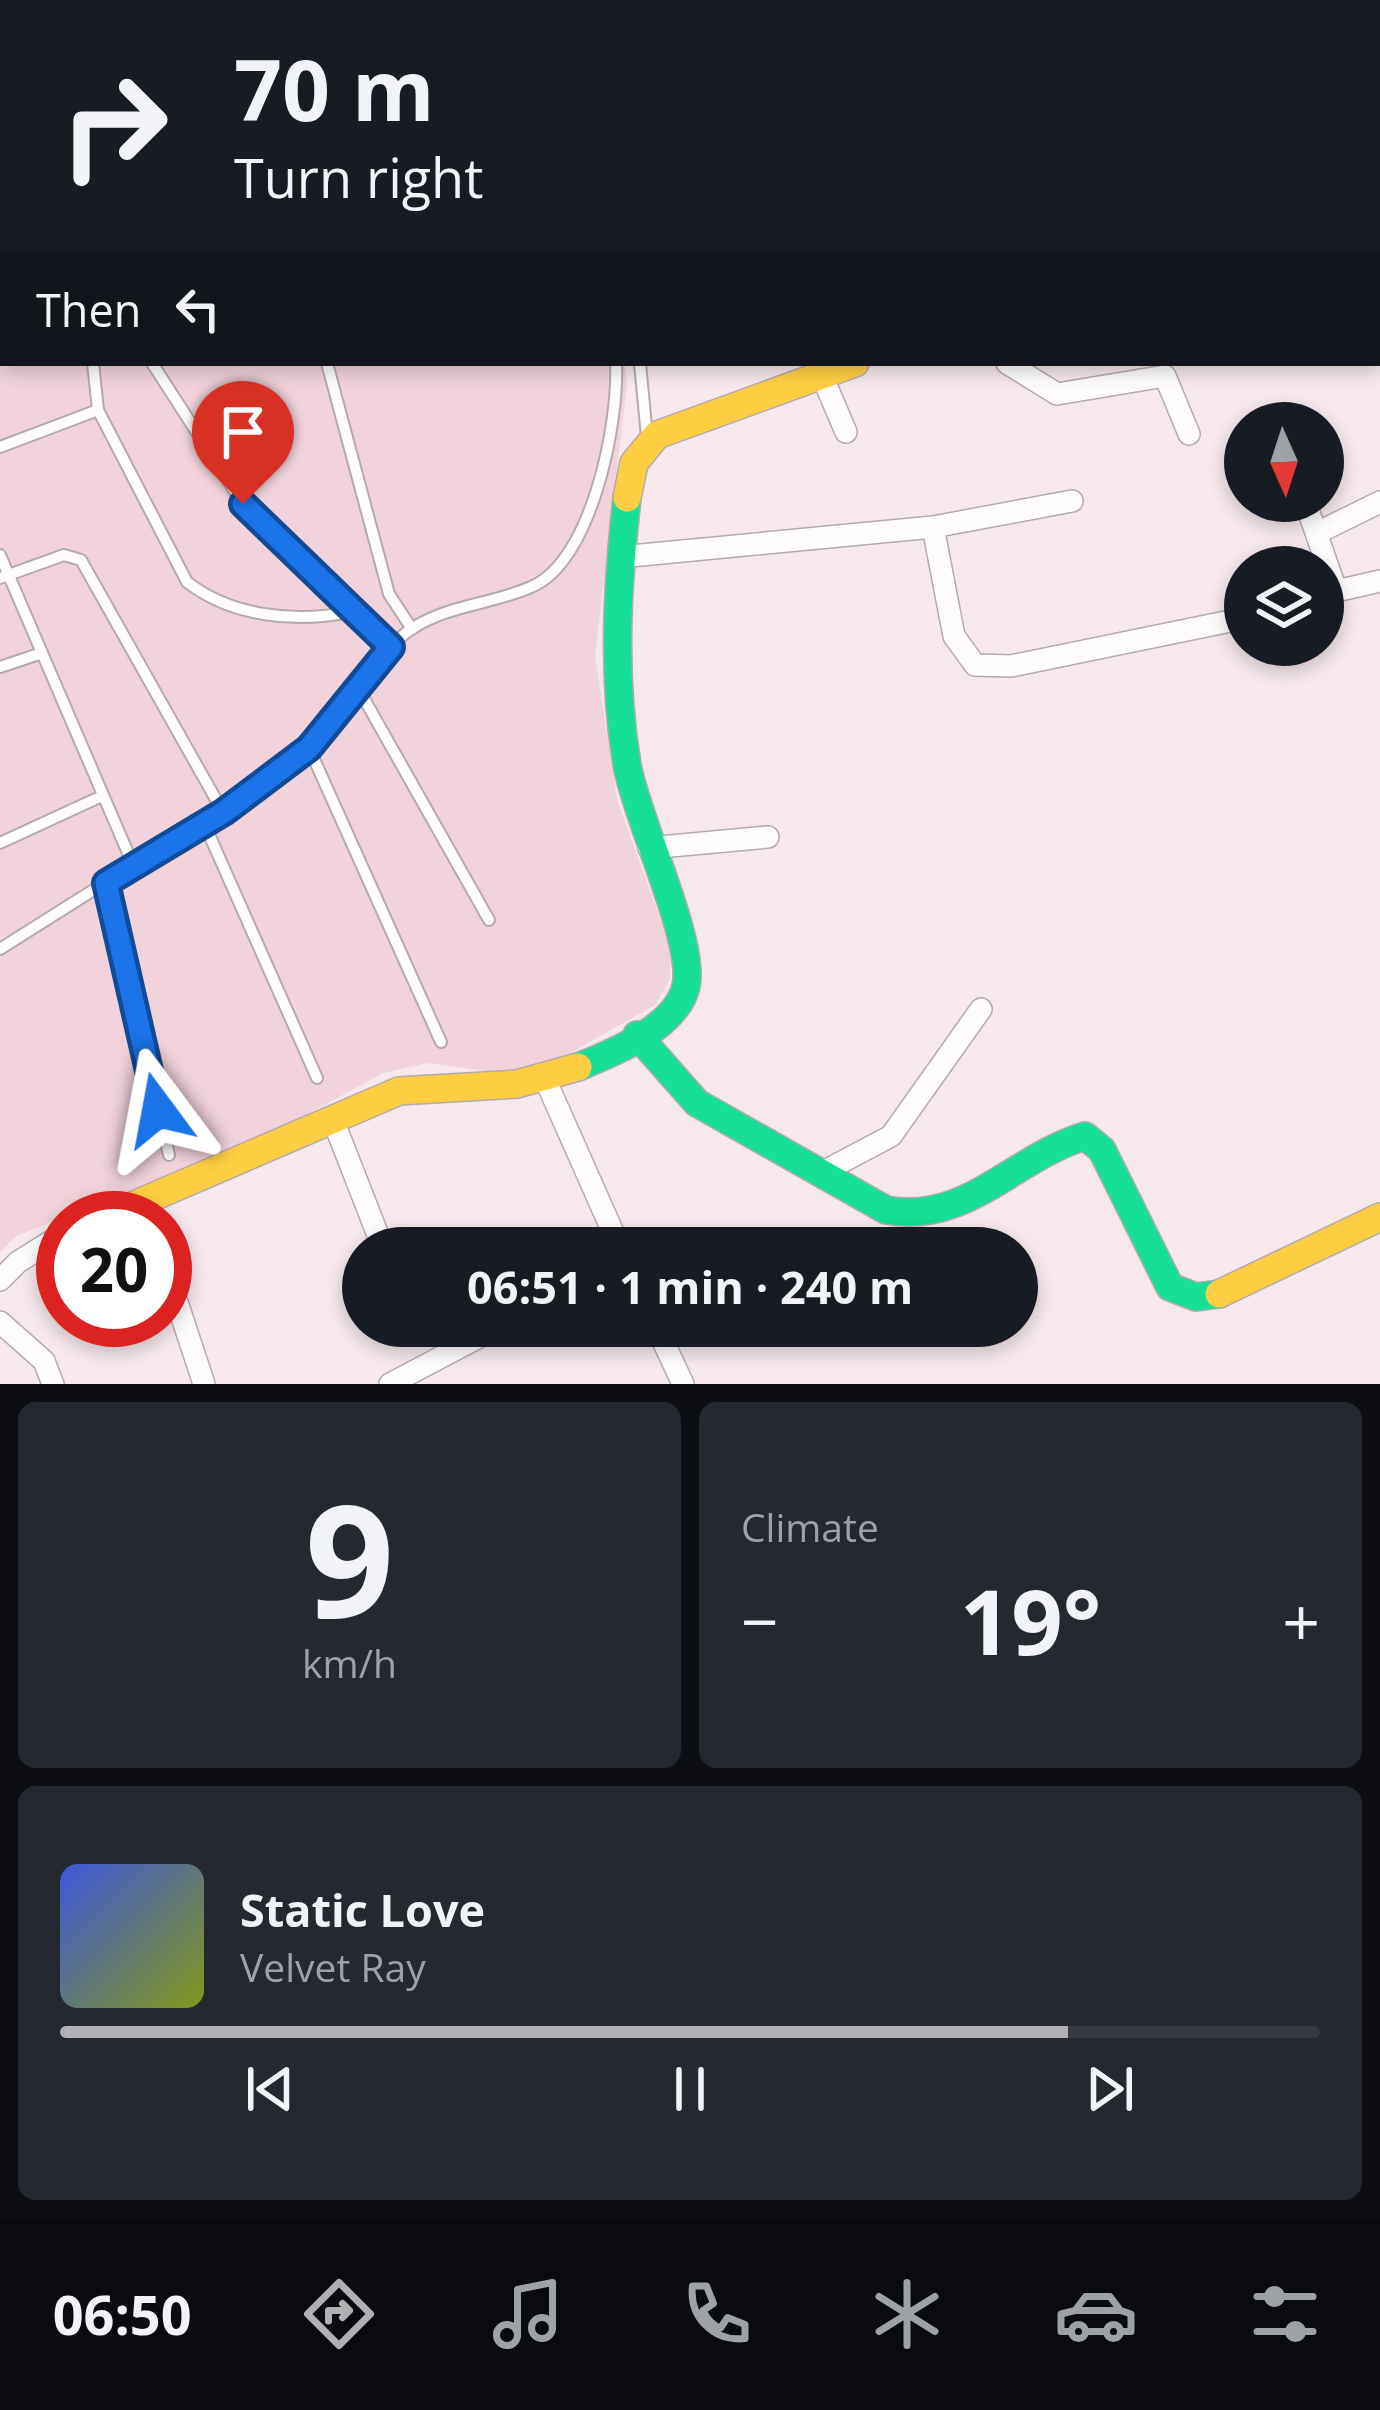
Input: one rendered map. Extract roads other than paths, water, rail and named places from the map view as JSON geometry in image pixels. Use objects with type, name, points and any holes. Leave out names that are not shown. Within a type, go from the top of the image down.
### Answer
[{"type":"street","points":[[192,1191],[334,1120],[424,1084],[514,1085],[545,1079],[596,1059],[637,1035],[683,996],[689,967],[649,848],[620,721],[620,557],[630,477],[647,441],[847,366]]},
{"type":"street","points":[[1012,366],[1057,394],[1165,376],[1189,434]]},
{"type":"street","points":[[822,376],[846,432]]},
{"type":"street","points":[[620,557],[933,527],[1072,502]]},
{"type":"street","points":[[1319,532],[1380,502]]},
{"type":"street","points":[[1314,522],[1321,546]]},
{"type":"street","points":[[933,527],[954,635],[975,665],[1011,666],[1224,622]]},
{"type":"street","points":[[1344,589],[1380,581]]},
{"type":"street","points":[[649,848],[768,838]]},
{"type":"street","points":[[821,1173],[891,1136],[981,1009]]},
{"type":"street","points":[[637,1035],[697,1102],[886,1210],[917,1221],[945,1214],[1060,1141],[1085,1136],[1102,1150],[1170,1287],[1196,1297],[1221,1294],[1380,1216]]},
{"type":"street","points":[[545,1079],[611,1227]]},
{"type":"street","points":[[334,1120],[375,1227]]},
{"type":"street","points":[[0,1280],[36,1251]]},
{"type":"street","points":[[0,1322],[44,1361],[53,1384]]},
{"type":"street","points":[[192,1347],[204,1384]]},
{"type":"street","points":[[390,1384],[460,1347]]},
{"type":"street","points":[[665,1347],[682,1384]]},
{"type":"lane","points":[[93,366],[98,410],[187,582],[214,600],[290,619],[350,612]]},
{"type":"lane","points":[[154,366],[243,504],[391,647]]},
{"type":"lane","points":[[328,366],[389,594],[412,629]]},
{"type":"lane","points":[[0,950],[224,812],[309,748],[391,647],[412,629],[443,613],[535,586],[559,566],[600,478],[616,402],[616,366]]},
{"type":"lane","points":[[640,366],[647,441]]},
{"type":"lane","points":[[0,447],[98,410]]},
{"type":"lane","points":[[0,555],[4,577],[134,867]]},
{"type":"lane","points":[[4,577],[64,555],[82,560],[224,812]]},
{"type":"lane","points":[[0,667],[39,654]]},
{"type":"lane","points":[[358,688],[489,920]]},
{"type":"lane","points":[[309,748],[441,1042]]},
{"type":"lane","points":[[0,843],[102,796]]},
{"type":"lane","points":[[204,823],[317,1078]]},
{"type":"lane","points":[[106,883],[169,1155]]}]
